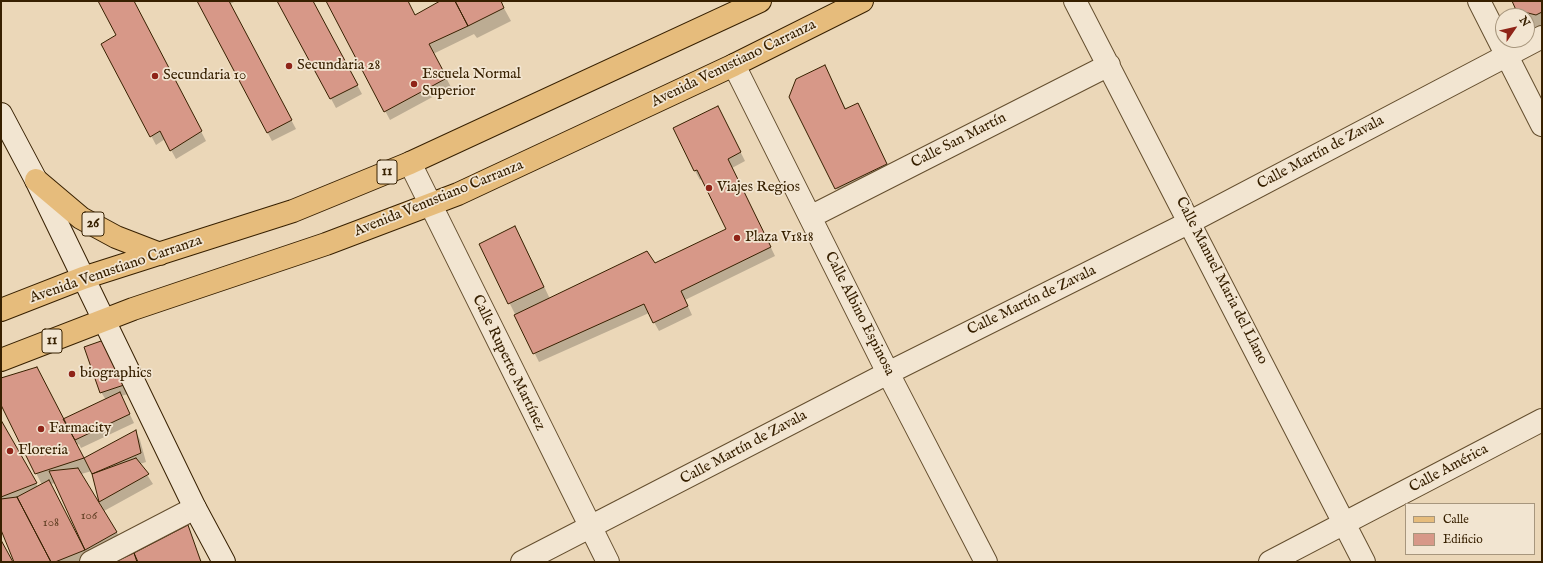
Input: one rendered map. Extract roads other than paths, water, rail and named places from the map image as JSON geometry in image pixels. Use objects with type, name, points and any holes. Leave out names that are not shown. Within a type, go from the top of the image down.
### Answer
[{"type":"main road","name":"Avenida Venustiano Carranza","points":[[1,310],[83,278],[293,211],[410,163],[760,1]]},
{"type":"main road","name":"Avenida Venustiano Carranza","points":[[1,360],[103,320],[326,244],[431,205],[544,155],[734,66],[862,1]]},
{"type":"main road","name":"26","points":[[36,180],[81,218],[116,236],[160,254]]},
{"type":"street","name":"Calle Manuel Maria del Llano","points":[[1075,1],[1364,562]]},
{"type":"street","points":[[1479,1],[1542,125]]},
{"type":"street","name":"Calle Martín de Zavala","points":[[522,562],[888,373],[1190,222],[1542,37]]},
{"type":"street","name":"Calle San Martín","points":[[810,217],[1109,65]]},
{"type":"street","name":"Calle Albino Espinosa","points":[[734,66],[888,373],[986,562]]},
{"type":"street","name":"26","points":[[1,114],[36,180],[195,508],[224,562]]},
{"type":"street","name":"Calle Ruperto Martínez","points":[[410,163],[608,562]]},
{"type":"street","name":"Calle América","points":[[1270,562],[1542,420]]},
{"type":"street","points":[[91,562],[195,508]]},
{"type":"place","name":"Secundaria 28","points":[[289,66]]},
{"type":"place","name":"Secundaria 10","points":[[155,76]]},
{"type":"place","name":"Escuela Normal Superior","points":[[414,84]]},
{"type":"place","name":"Viajes Regios","points":[[709,188]]},
{"type":"place","name":"Plaza V1818","points":[[737,238]]},
{"type":"place","name":"biographics","points":[[72,374]]},
{"type":"place","name":"Farmacity","points":[[41,429]]},
{"type":"place","name":"Floreria","points":[[10,451]]}]
